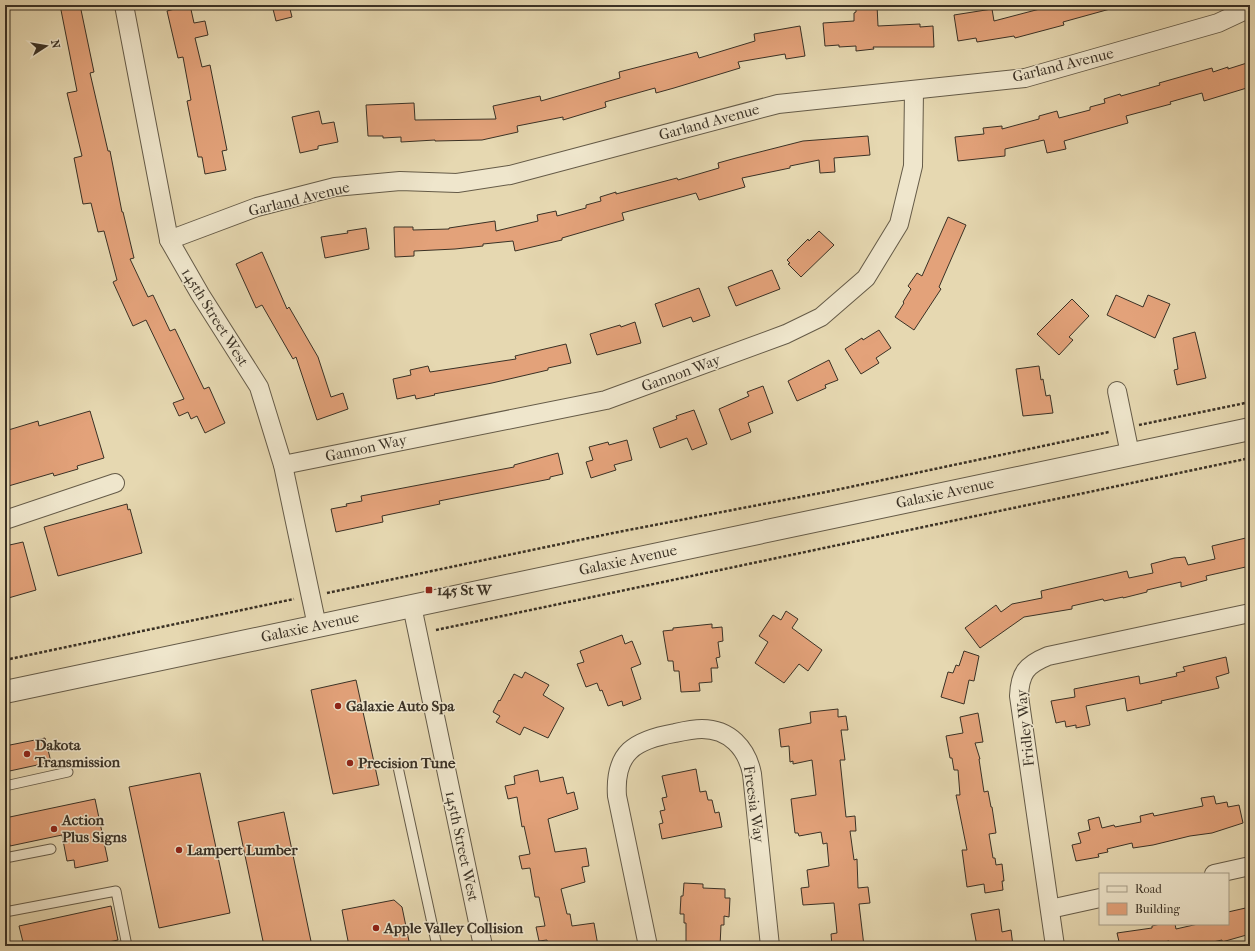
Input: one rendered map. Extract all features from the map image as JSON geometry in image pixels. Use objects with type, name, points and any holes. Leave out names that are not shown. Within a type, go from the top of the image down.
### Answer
[{"type":"street","name":"145th Street West","points":[[124,5],[169,240],[200,294],[259,387],[283,465],[317,626]]},
{"type":"street","name":"Garland Avenue","points":[[169,240],[257,207],[336,187],[400,181],[457,183],[510,175],[778,104],[914,91],[1025,78],[1218,23],[1250,8]]},
{"type":"street","name":"Gannon Way","points":[[283,465],[606,400],[786,334],[821,317],[866,278],[899,224],[913,166],[914,91]]},
{"type":"street","points":[[1117,390],[1130,454]]},
{"type":"street","name":"Galaxie Avenue","points":[[5,692],[1250,429]]},
{"type":"street","points":[[5,520],[115,483]]},
{"type":"street","name":"145th Street West","points":[[412,606],[483,946]]},
{"type":"street","name":"Fridley Way","points":[[1055,946],[1019,696],[1020,684],[1024,671],[1034,662],[1048,656],[1250,613]]},
{"type":"street","name":"Freesia Way","points":[[648,946],[617,796],[617,776],[619,767],[630,750],[643,742],[656,736],[702,728],[713,729],[732,738],[740,745],[750,763],[770,946]]},
{"type":"street","points":[[1218,873],[1250,866]]},
{"type":"street","points":[[1050,909],[1099,898]]},
{"type":"lane","points":[[398,767],[437,946]]},
{"type":"lane","points":[[5,786],[68,772]]},
{"type":"lane","points":[[5,858],[50,849]]},
{"type":"lane","points":[[5,912],[116,891],[127,946]]},
{"type":"path","points":[[5,660],[614,533],[831,491],[1250,402]]},
{"type":"path","points":[[436,630],[1250,458]]},
{"type":"building","points":[[60,5],[80,5],[94,72],[90,73],[108,151],[110,151],[122,212],[134,258],[130,259],[148,297],[153,295],[170,331],[175,329],[204,389],[209,387],[225,423],[205,433],[197,416],[191,419],[188,412],[179,416],[173,403],[184,399],[146,320],[133,326],[113,282],[117,280],[104,231],[98,232],[91,203],[83,204],[74,158],[82,156],[67,93],[77,91]]},
{"type":"building","points":[[190,5],[194,23],[205,21],[208,35],[195,38],[202,67],[210,65],[227,150],[222,151],[226,170],[205,174],[202,157],[198,157],[187,101],[191,100],[183,57],[178,58],[167,11]]},
{"type":"building","points":[[272,5],[289,5],[292,17],[276,21]]},
{"type":"building","points":[[856,5],[877,5],[878,26],[920,24],[920,27],[933,26],[934,47],[873,47],[874,49],[856,51],[856,46],[825,46],[823,23],[854,21]]},
{"type":"building","points":[[1055,5],[1110,5],[1110,9],[1063,22],[1064,25],[1015,38],[1014,36],[977,42],[976,38],[958,41],[954,15],[992,9],[994,21]]},
{"type":"building","points":[[800,26],[805,56],[786,59],[785,54],[738,62],[740,68],[656,93],[655,88],[605,102],[606,107],[563,120],[563,117],[517,126],[518,132],[482,140],[401,142],[401,137],[383,138],[383,136],[368,136],[366,105],[414,103],[415,120],[496,119],[493,106],[540,96],[541,101],[620,78],[619,72],[697,52],[699,58],[755,41],[754,34]]},
{"type":"building","points":[[1250,62],[1250,87],[1204,101],[1202,93],[1170,102],[1171,104],[1126,116],[1128,123],[1064,141],[1066,149],[1047,153],[1044,140],[1005,149],[1005,156],[958,161],[955,137],[984,134],[983,128],[1002,126],[1002,129],[1039,119],[1039,116],[1057,111],[1059,118],[1090,110],[1090,107],[1105,103],[1104,99],[1120,94],[1121,96],[1160,85],[1159,83],[1212,68],[1213,72]]},
{"type":"building","points":[[319,111],[322,124],[334,122],[338,142],[318,146],[318,149],[300,153],[292,117]]},
{"type":"building","points":[[868,136],[870,155],[834,158],[835,172],[820,173],[819,160],[790,166],[790,168],[742,178],[745,187],[699,200],[696,193],[622,213],[624,220],[562,238],[562,240],[515,251],[513,241],[455,249],[414,251],[414,256],[395,257],[394,227],[413,227],[413,230],[449,229],[495,221],[496,231],[538,221],[537,215],[556,211],[557,216],[586,208],[586,205],[601,201],[600,197],[616,192],[616,194],[677,178],[678,180],[719,168],[718,163],[736,158],[803,141]]},
{"type":"building","points":[[948,217],[966,225],[939,287],[941,289],[914,330],[895,317],[911,289],[908,286],[917,273],[922,276]]},
{"type":"building","points":[[366,228],[369,249],[325,258],[321,237],[348,233],[347,231]]},
{"type":"building","points":[[819,231],[834,245],[801,277],[788,264],[790,263],[787,260],[808,239],[809,241]]},
{"type":"building","points":[[262,252],[287,309],[289,307],[318,357],[331,397],[343,393],[348,409],[317,420],[296,357],[293,359],[262,305],[256,308],[236,264]]},
{"type":"building","points":[[772,270],[780,289],[736,306],[728,287]]},
{"type":"building","points":[[699,288],[710,316],[693,322],[691,317],[663,327],[655,304]]},
{"type":"building","points":[[1116,295],[1143,307],[1148,295],[1170,304],[1155,338],[1107,315]]},
{"type":"building","points":[[1072,299],[1089,316],[1069,337],[1073,340],[1059,355],[1037,334]]},
{"type":"building","points":[[635,322],[641,343],[597,355],[590,334],[620,325],[621,327]]},
{"type":"building","points":[[879,330],[891,348],[876,358],[879,363],[861,374],[845,349],[862,338],[863,340]]},
{"type":"building","points":[[1195,332],[1206,378],[1177,385],[1174,370],[1178,369],[1173,338]]},
{"type":"building","points":[[566,344],[571,363],[548,368],[548,370],[416,399],[415,395],[397,399],[393,379],[411,375],[410,370],[428,366],[430,372],[516,359],[515,356]]},
{"type":"building","points":[[829,360],[838,380],[825,385],[826,388],[797,401],[788,381]]},
{"type":"building","points":[[1039,366],[1041,380],[1043,379],[1046,396],[1050,395],[1053,413],[1023,416],[1016,369]]},
{"type":"building","points":[[763,386],[773,413],[748,423],[751,432],[731,440],[719,409],[749,396],[747,392]]},
{"type":"building","points":[[694,410],[707,444],[692,450],[687,438],[660,448],[653,428],[677,419],[676,416]]},
{"type":"building","points":[[90,411],[104,458],[77,466],[78,469],[54,476],[53,473],[5,487],[5,431],[38,421],[39,426]]},
{"type":"building","points":[[627,440],[632,460],[614,465],[616,470],[591,478],[586,462],[593,460],[589,447],[608,442],[609,445]]},
{"type":"building","points":[[558,453],[563,474],[550,477],[550,479],[439,501],[440,504],[382,516],[383,522],[336,532],[331,509],[362,501],[361,496],[514,467],[514,465]]},
{"type":"building","points":[[127,504],[128,510],[130,509],[142,553],[58,576],[44,527]]},
{"type":"building","points":[[1250,537],[1250,566],[1206,576],[1207,580],[1181,587],[1181,582],[1147,590],[1147,592],[1123,598],[1104,601],[1103,599],[1072,606],[1072,609],[1024,617],[980,648],[965,628],[996,605],[1001,612],[1012,604],[1042,598],[1041,591],[1127,571],[1129,578],[1153,573],[1151,564],[1174,558],[1185,557],[1188,565],[1215,559],[1212,546]]},
{"type":"building","points":[[23,542],[36,590],[5,599],[5,546]]},
{"type":"building","points":[[786,611],[798,619],[792,628],[822,650],[808,671],[799,664],[784,683],[755,663],[768,642],[759,636],[773,615],[781,620]]},
{"type":"building","points":[[712,624],[712,628],[722,627],[723,641],[718,642],[720,657],[716,658],[718,668],[711,668],[712,682],[699,683],[700,691],[681,692],[679,671],[674,671],[673,661],[668,661],[663,631],[673,630],[673,628]]},
{"type":"building","points":[[622,635],[625,644],[632,641],[641,664],[631,668],[641,699],[623,706],[622,701],[608,706],[602,690],[600,691],[597,683],[586,687],[577,664],[584,662],[580,651]]},
{"type":"building","points":[[964,651],[979,656],[974,681],[969,680],[964,704],[941,697],[948,672],[953,673],[956,665],[959,666]]},
{"type":"building","points":[[1226,657],[1229,673],[1216,677],[1219,688],[1161,701],[1162,703],[1127,711],[1125,698],[1086,706],[1090,725],[1076,728],[1076,725],[1066,727],[1065,721],[1056,723],[1051,701],[1075,697],[1074,689],[1139,676],[1140,684],[1177,676],[1176,673],[1185,671],[1183,667]]},
{"type":"building","points":[[525,672],[549,685],[543,695],[564,708],[548,738],[524,727],[520,735],[496,722],[500,716],[493,712],[514,674],[522,678]]},
{"type":"building","points":[[356,680],[379,785],[333,794],[311,690]]},
{"type":"building","points":[[838,709],[838,717],[846,716],[848,730],[841,730],[845,760],[840,760],[846,817],[855,816],[856,831],[850,831],[854,860],[857,859],[858,888],[868,887],[870,903],[859,904],[864,946],[832,946],[831,934],[837,933],[834,903],[803,905],[801,888],[809,887],[807,870],[829,866],[827,843],[823,844],[821,832],[799,836],[798,833],[795,833],[791,799],[816,795],[812,760],[793,764],[793,761],[790,762],[789,746],[781,747],[779,729],[811,723],[810,712]]},
{"type":"building","points":[[978,713],[983,742],[975,743],[980,759],[984,792],[988,791],[996,833],[989,834],[993,858],[995,858],[996,865],[1002,864],[1004,881],[1002,881],[1003,890],[985,893],[984,884],[967,887],[962,850],[967,850],[956,795],[960,795],[958,770],[954,770],[946,736],[963,733],[960,717]]},
{"type":"building","name":"Dakota Transmission","points":[[45,738],[51,762],[5,772],[5,746]]},
{"type":"building","points":[[696,769],[700,792],[706,791],[708,800],[712,800],[715,813],[719,812],[722,827],[662,839],[659,824],[663,823],[660,811],[665,810],[662,798],[667,797],[662,776]]},
{"type":"building","points":[[538,770],[540,782],[563,777],[567,794],[574,792],[578,809],[548,819],[555,852],[586,848],[589,866],[582,867],[585,882],[561,889],[567,914],[570,914],[572,926],[594,923],[598,946],[548,946],[547,940],[539,941],[536,927],[545,926],[539,897],[535,897],[530,868],[522,869],[519,856],[530,854],[524,826],[522,827],[517,797],[508,799],[505,786],[515,784],[514,776]]},
{"type":"building","name":"Lampert Lumber","points":[[200,773],[230,913],[159,928],[129,787]]},
{"type":"building","points":[[1214,796],[1216,804],[1227,802],[1228,807],[1239,805],[1243,823],[1212,833],[1190,836],[1153,845],[1133,848],[1132,843],[1107,849],[1108,852],[1098,854],[1099,857],[1076,861],[1072,845],[1081,843],[1078,833],[1090,830],[1088,820],[1099,817],[1102,828],[1114,825],[1115,827],[1141,822],[1140,816],[1153,813],[1154,816],[1203,806],[1201,798]]},
{"type":"building","name":"Action Plus Signs","points":[[95,799],[108,861],[75,868],[74,860],[67,861],[62,835],[10,846],[5,818]]},
{"type":"building","points":[[284,812],[312,946],[264,946],[238,822]]},
{"type":"building","points":[[684,883],[703,884],[703,888],[725,889],[725,898],[730,898],[729,917],[724,916],[724,925],[721,925],[720,946],[686,946],[686,923],[684,923],[684,914],[680,914],[681,896],[683,896]]},
{"type":"building","name":"Apple Valley Collision","points":[[394,900],[402,907],[410,946],[349,946],[342,910]]},
{"type":"building","points":[[111,906],[118,940],[90,946],[24,946],[19,926]]},
{"type":"building","points":[[1250,907],[1250,934],[1222,942],[1222,940],[1195,946],[1170,946],[1169,941],[1142,946],[1120,946],[1117,933],[1152,928],[1152,926],[1156,925],[1175,925],[1176,929],[1194,925],[1229,925],[1229,912]]},
{"type":"building","points":[[999,909],[1002,932],[1011,930],[1013,946],[977,946],[971,914]]},
{"type":"place","name":"145 St W","points":[[429,590]]},
{"type":"place","name":"Galaxie Auto Spa","points":[[338,706]]},
{"type":"place","name":"Dakota Transmission","points":[[27,754]]},
{"type":"place","name":"Precision Tune","points":[[350,763]]},
{"type":"place","name":"Action Plus Signs","points":[[54,829]]},
{"type":"place","name":"Lampert Lumber","points":[[179,850]]},
{"type":"place","name":"Apple Valley Collision","points":[[376,928]]}]
